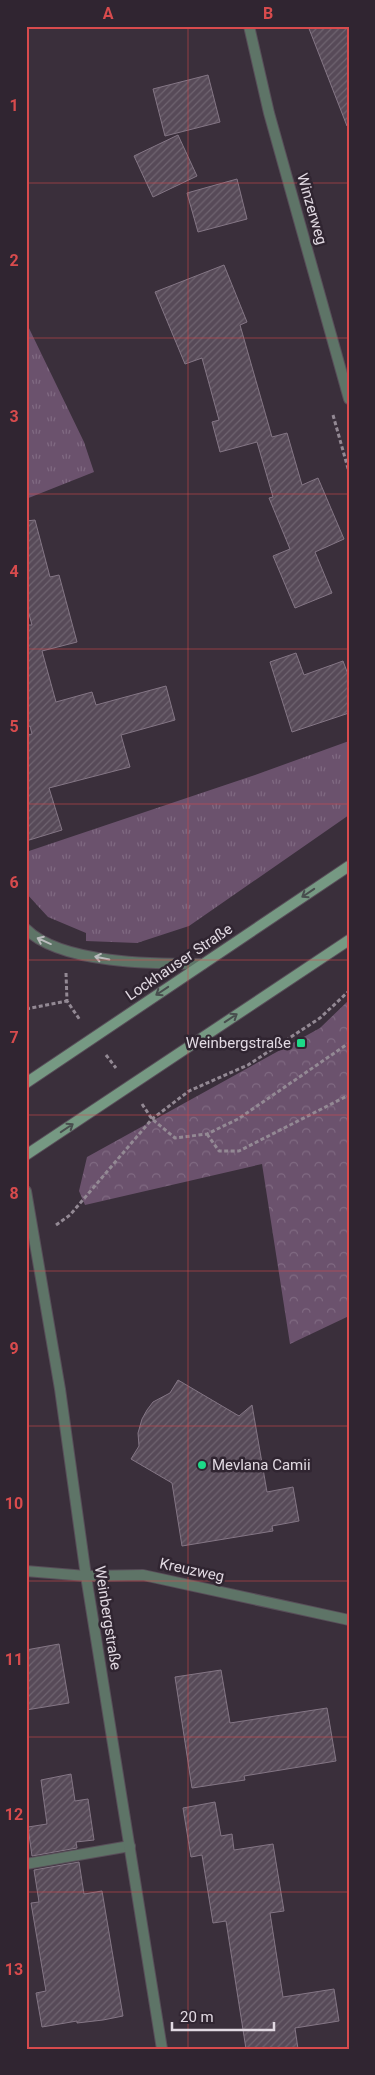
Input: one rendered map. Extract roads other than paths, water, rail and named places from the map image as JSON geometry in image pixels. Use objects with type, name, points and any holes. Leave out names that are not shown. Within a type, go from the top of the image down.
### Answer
[{"type":"main road","name":"Lockhauser Straße","points":[[26,1083],[349,866]]},
{"type":"main road","points":[[26,1155],[349,940]]},
{"type":"street","name":"Winzerweg","points":[[249,26],[270,113],[349,399]]},
{"type":"street","points":[[26,929],[33,936],[64,950],[110,960],[153,964],[203,964]]},
{"type":"street","name":"Weinbergstraße","points":[[26,1191],[36,1239],[60,1389],[86,1576],[162,2049]]},
{"type":"street","name":"Kreuzweg","points":[[26,1571],[86,1576],[143,1575],[349,1620]]},
{"type":"street","points":[[26,1864],[130,1846]]},
{"type":"place","name":"Weinbergstraße","points":[[301,1043]]},
{"type":"place","name":"Mevlana Camii","points":[[202,1465]]}]
